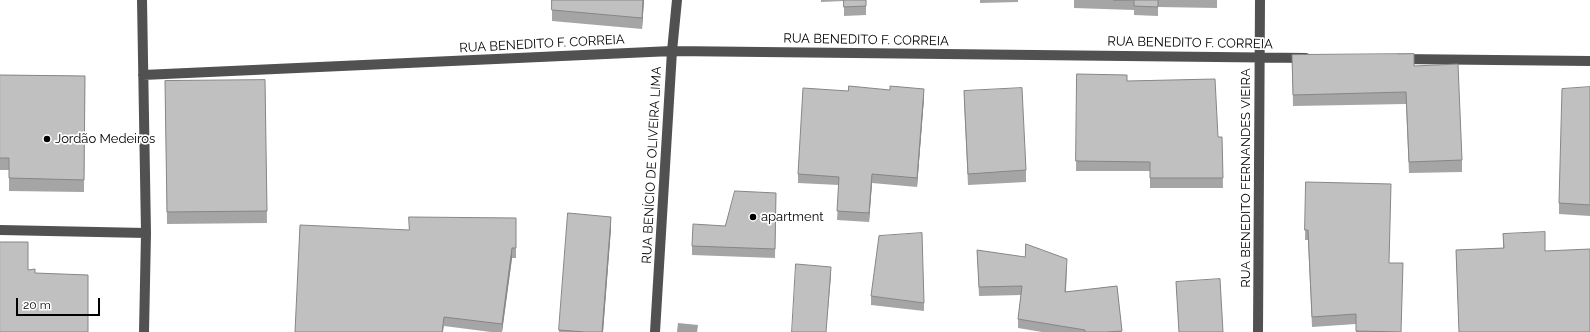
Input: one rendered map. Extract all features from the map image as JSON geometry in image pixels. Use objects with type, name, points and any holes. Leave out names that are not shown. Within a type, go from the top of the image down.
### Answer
[{"type":"street","points":[[142,0],[146,233],[144,332]]},
{"type":"street","name":"RUA BENÍCIO DE OLIVEIRA LIMA","points":[[655,332],[672,51],[677,0]]},
{"type":"street","name":"RUA BENEDITO FERNANDES VIEIRA","points":[[1258,332],[1260,0]]},
{"type":"street","name":"RUA BENEDITO F. CORREIA","points":[[143,75],[672,51],[1315,58]]},
{"type":"street","points":[[1393,59],[1590,62]]},
{"type":"street","points":[[0,230],[146,233]]},
{"type":"shaded area","points":[[678,323],[698,325],[697,332],[677,332]]},
{"type":"building","points":[[552,0],[643,0],[642,18],[552,10]]},
{"type":"building","points":[[844,0],[866,0],[866,6],[844,7]]},
{"type":"building","points":[[1134,0],[1158,0],[1158,7],[1134,6]]},
{"type":"building","points":[[1414,54],[1414,66],[1458,64],[1462,160],[1409,162],[1406,92],[1293,95],[1292,55]]},
{"type":"building","points":[[1077,74],[1127,75],[1127,81],[1215,79],[1218,137],[1222,137],[1223,178],[1150,178],[1150,162],[1076,161]]},
{"type":"building","name":"Jordão Medeiros","points":[[0,75],[85,76],[84,180],[9,178],[9,158],[0,158]]},
{"type":"building","points":[[265,80],[267,211],[167,212],[165,81]]},
{"type":"building","points":[[849,86],[890,90],[890,86],[924,89],[917,178],[872,174],[869,213],[837,211],[839,177],[798,174],[803,88],[848,91]]},
{"type":"building","points":[[1590,87],[1590,205],[1559,203],[1562,89]]},
{"type":"building","points":[[1022,88],[1026,170],[968,174],[964,91]]},
{"type":"building","points":[[1306,182],[1391,184],[1389,263],[1403,263],[1401,332],[1356,331],[1356,314],[1312,317],[1308,230],[1305,230]]},
{"type":"building","name":"apartment","points":[[735,191],[776,193],[775,249],[692,246],[693,224],[725,226]]},
{"type":"building","points":[[568,213],[611,217],[602,332],[559,330]]},
{"type":"building","points":[[409,217],[516,218],[516,248],[512,248],[502,324],[444,317],[442,332],[295,332],[300,225],[409,230]]},
{"type":"building","points":[[1545,232],[1545,251],[1590,249],[1590,332],[1459,332],[1456,250],[1504,248],[1503,234]]},
{"type":"building","points":[[922,233],[924,303],[871,296],[879,236]]},
{"type":"building","points":[[0,242],[28,242],[28,270],[35,269],[35,273],[88,275],[88,332],[0,332]]},
{"type":"building","points":[[1026,244],[1067,259],[1065,292],[1117,286],[1122,331],[1085,332],[1085,330],[1018,319],[1022,286],[979,287],[977,250],[1025,257]]},
{"type":"building","points":[[796,264],[831,267],[826,332],[792,332]]},
{"type":"building","points":[[1220,279],[1223,332],[1179,332],[1176,282]]},
{"type":"place","name":"Jordão Medeiros","points":[[47,139]]},
{"type":"place","name":"apartment","points":[[753,217]]}]
